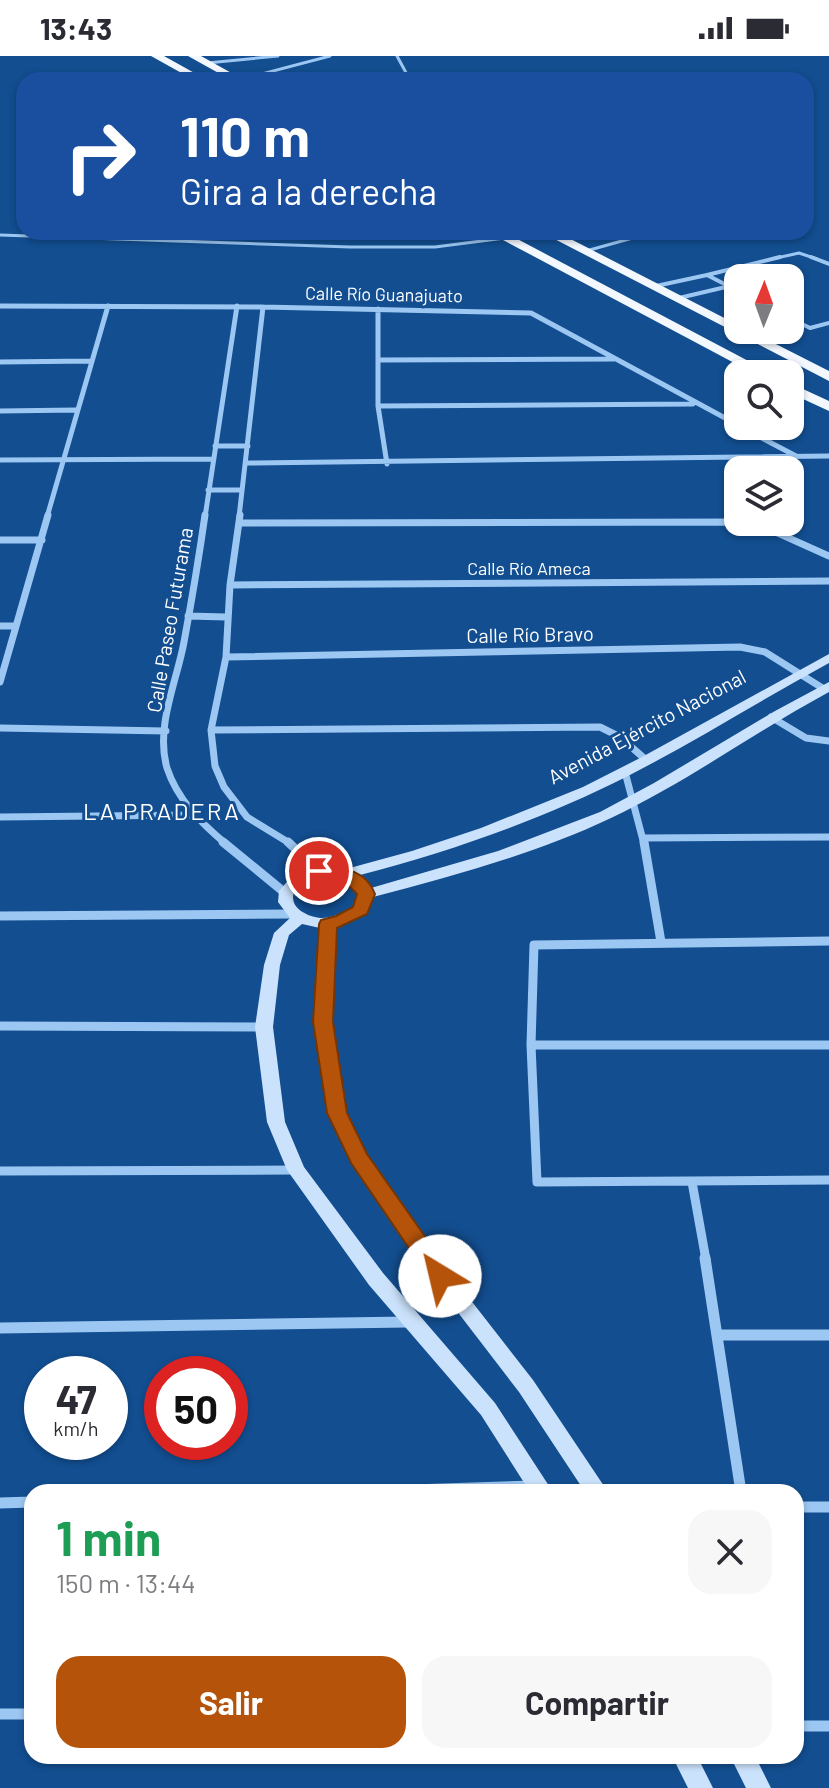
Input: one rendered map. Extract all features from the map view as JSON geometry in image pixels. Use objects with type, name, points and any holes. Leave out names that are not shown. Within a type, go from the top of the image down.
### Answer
[{"type":"highway","points":[[156,56],[187,72]]},
{"type":"highway","points":[[193,56],[224,72]]},
{"type":"highway","points":[[509,240],[739,360]]},
{"type":"highway","points":[[563,240],[829,377]]},
{"type":"highway","points":[[622,300],[637,295],[655,297],[742,340],[782,354]]},
{"type":"highway","points":[[804,394],[829,407]]},
{"type":"main road","name":"Avenida Ejército Nacional","points":[[347,874],[388,864],[543,810],[625,772],[829,658]]},
{"type":"main road","points":[[366,894],[437,875],[565,830],[633,801],[771,717],[826,688]]},
{"type":"main road","points":[[319,871],[347,874],[363,886],[366,894],[360,910],[341,922],[328,924],[294,916],[284,903],[284,892],[291,882],[319,871]]},
{"type":"main road","points":[[294,916],[282,933],[272,965],[264,1027],[276,1122],[296,1170],[368,1268],[488,1409],[537,1484]]},
{"type":"main road","points":[[328,924],[323,1022],[337,1113],[358,1158],[427,1258],[526,1386],[592,1484]]},
{"type":"main road","points":[[688,1764],[701,1788]]},
{"type":"main road","points":[[746,1764],[759,1788]]},
{"type":"street","name":"Calle Río Guanajuato","points":[[0,306],[237,306],[531,313],[724,418]]},
{"type":"street","points":[[0,682],[108,306]]},
{"type":"street","name":"Calle Paseo Futurama","points":[[237,306],[188,616],[166,731],[166,765],[180,795],[195,815],[284,892]]},
{"type":"street","points":[[263,307],[247,463],[226,617],[226,657],[211,730],[215,766],[224,787],[247,817],[296,847],[319,871]]},
{"type":"street","points":[[378,309],[378,406],[387,464]]},
{"type":"street","points":[[378,360],[614,359]]},
{"type":"street","points":[[0,362],[91,361]]},
{"type":"street","points":[[378,406],[697,404]]},
{"type":"street","points":[[0,411],[76,410]]},
{"type":"street","name":"Calle Río Guanajuato","points":[[766,440],[797,456]]},
{"type":"street","points":[[215,446],[248,446]]},
{"type":"street","points":[[804,456],[829,456]]},
{"type":"street","points":[[247,463],[387,464],[724,457]]},
{"type":"street","points":[[0,460],[214,459]]},
{"type":"street","points":[[208,490],[241,490]]},
{"type":"street","points":[[239,523],[724,522]]},
{"type":"street","points":[[784,536],[829,556]]},
{"type":"street","points":[[0,540],[42,540]]},
{"type":"street","name":"Calle Río Ameca","points":[[230,585],[829,581]]},
{"type":"street","points":[[188,616],[226,617]]},
{"type":"street","points":[[0,626],[16,626]]},
{"type":"street","name":"Calle Río Bravo","points":[[226,657],[740,647],[765,652],[826,688]]},
{"type":"street","points":[[771,717],[806,738],[829,741]]},
{"type":"street","points":[[211,730],[600,727],[620,737],[645,759]]},
{"type":"street","points":[[0,728],[166,731]]},
{"type":"street","points":[[625,772],[643,838],[661,942]]},
{"type":"street","points":[[0,817],[195,815]]},
{"type":"street","points":[[643,838],[829,837]]},
{"type":"street","points":[[0,916],[294,916]]},
{"type":"street","points":[[829,941],[534,945],[531,1045],[537,1182],[829,1180]]},
{"type":"street","points":[[0,1026],[264,1027]]},
{"type":"street","points":[[531,1045],[829,1045]]},
{"type":"street","points":[[0,1171],[296,1170]]},
{"type":"street","points":[[692,1182],[719,1335],[740,1484]]},
{"type":"street","points":[[0,1328],[413,1322]]},
{"type":"street","points":[[719,1335],[829,1335]]},
{"type":"street","points":[[0,1503],[24,1502]]},
{"type":"street","points":[[804,1507],[829,1507]]},
{"type":"street","points":[[0,1714],[24,1714]]},
{"type":"street","points":[[804,1726],[829,1726]]},
{"type":"lane","points":[[207,63],[278,56]]},
{"type":"lane","points":[[269,72],[330,56]]},
{"type":"lane","points":[[146,240],[435,247],[473,240]]},
{"type":"lane","points":[[586,251],[625,240]]},
{"type":"lane","points":[[652,287],[799,253],[829,264]]},
{"type":"lane","points":[[707,275],[724,283]]},
{"type":"lane","points":[[675,298],[724,287]]},
{"type":"lane","points":[[804,325],[810,328],[829,323]]},
{"type":"district","name":"LA PRADERA","points":[[162,812]]},
{"type":"route","points":[[319,871],[347,874],[363,886],[366,894],[365,903],[352,917],[328,924],[323,1022],[337,1113],[358,1158],[440,1276]]}]
